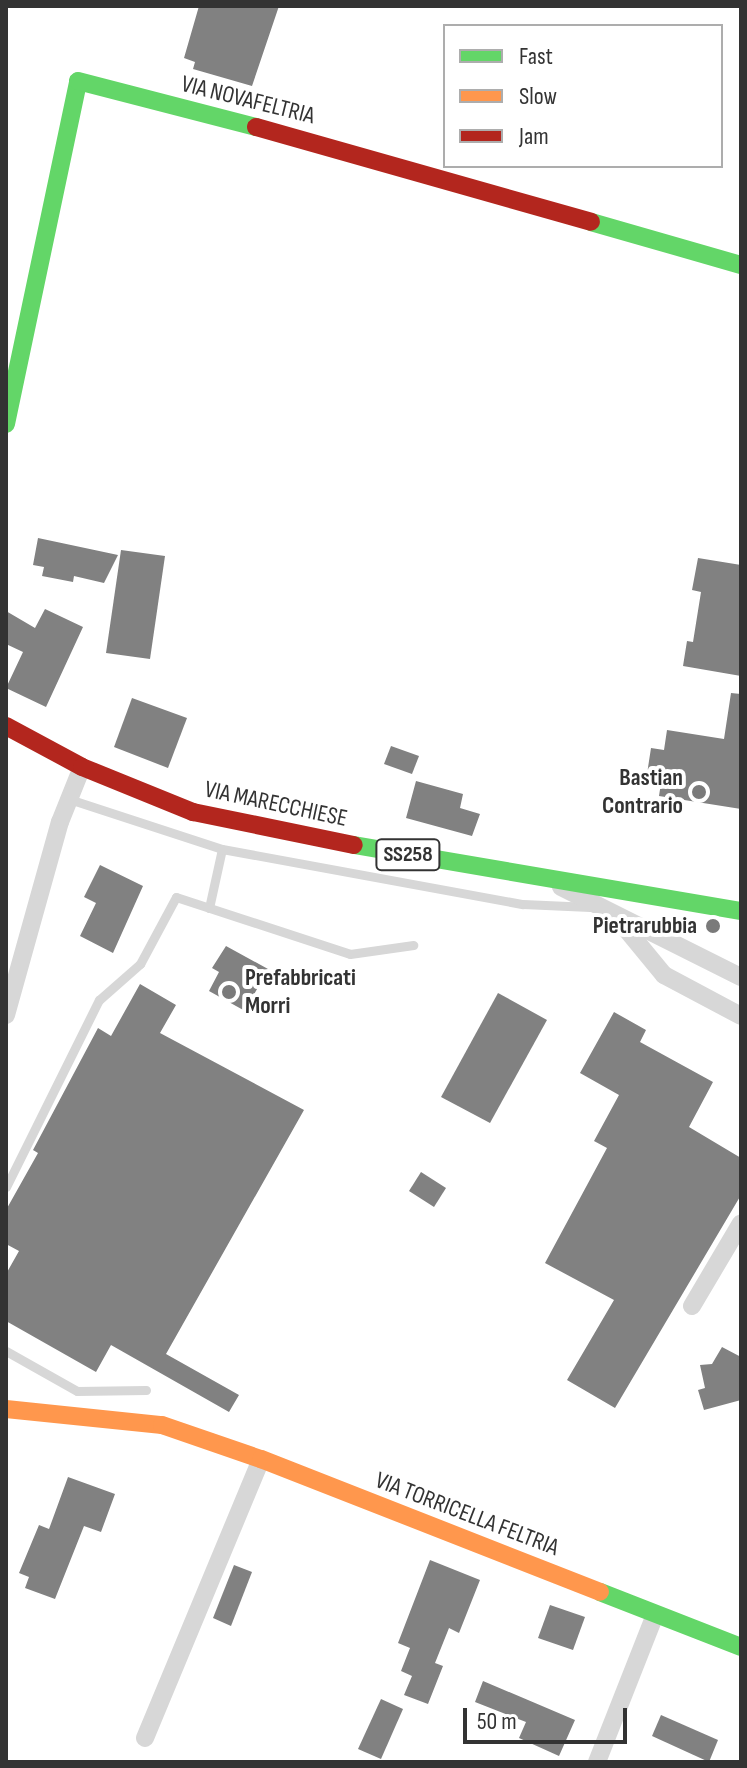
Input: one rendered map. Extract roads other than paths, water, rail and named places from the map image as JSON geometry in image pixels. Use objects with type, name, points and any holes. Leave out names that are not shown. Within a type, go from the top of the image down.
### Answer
[{"type":"street","name":"VIA NOVAFELTRIA","points":[[6,424],[78,81],[307,140],[741,265]]},
{"type":"street","name":"VIA MARECCHIESE","points":[[6,726],[82,767],[193,812],[386,851],[741,911]]},
{"type":"street","points":[[6,1015],[69,799],[82,767]]},
{"type":"street","points":[[543,877],[619,919],[741,977]]},
{"type":"street","points":[[619,919],[664,975],[741,1016]]},
{"type":"street","points":[[692,1306],[741,1223]]},
{"type":"street","name":"VIA TORRICELLA FELTRIA","points":[[6,1409],[162,1425],[261,1459],[741,1647]]},
{"type":"street","points":[[145,1738],[261,1459]]},
{"type":"street","points":[[597,1762],[655,1615]]},
{"type":"lane","points":[[69,799],[222,849],[523,904],[597,907]]},
{"type":"lane","points":[[209,908],[222,849]]},
{"type":"lane","points":[[6,1187],[99,1000],[140,964],[176,897],[350,954],[413,945]]},
{"type":"lane","points":[[6,1351],[77,1391],[146,1390]]},
{"type":"place","name":"Bastian Contrario","points":[[699,792]]},
{"type":"place","name":"Pietrarubbia","points":[[713,926]]},
{"type":"place","name":"Prefabbricati Morri","points":[[229,992]]}]
